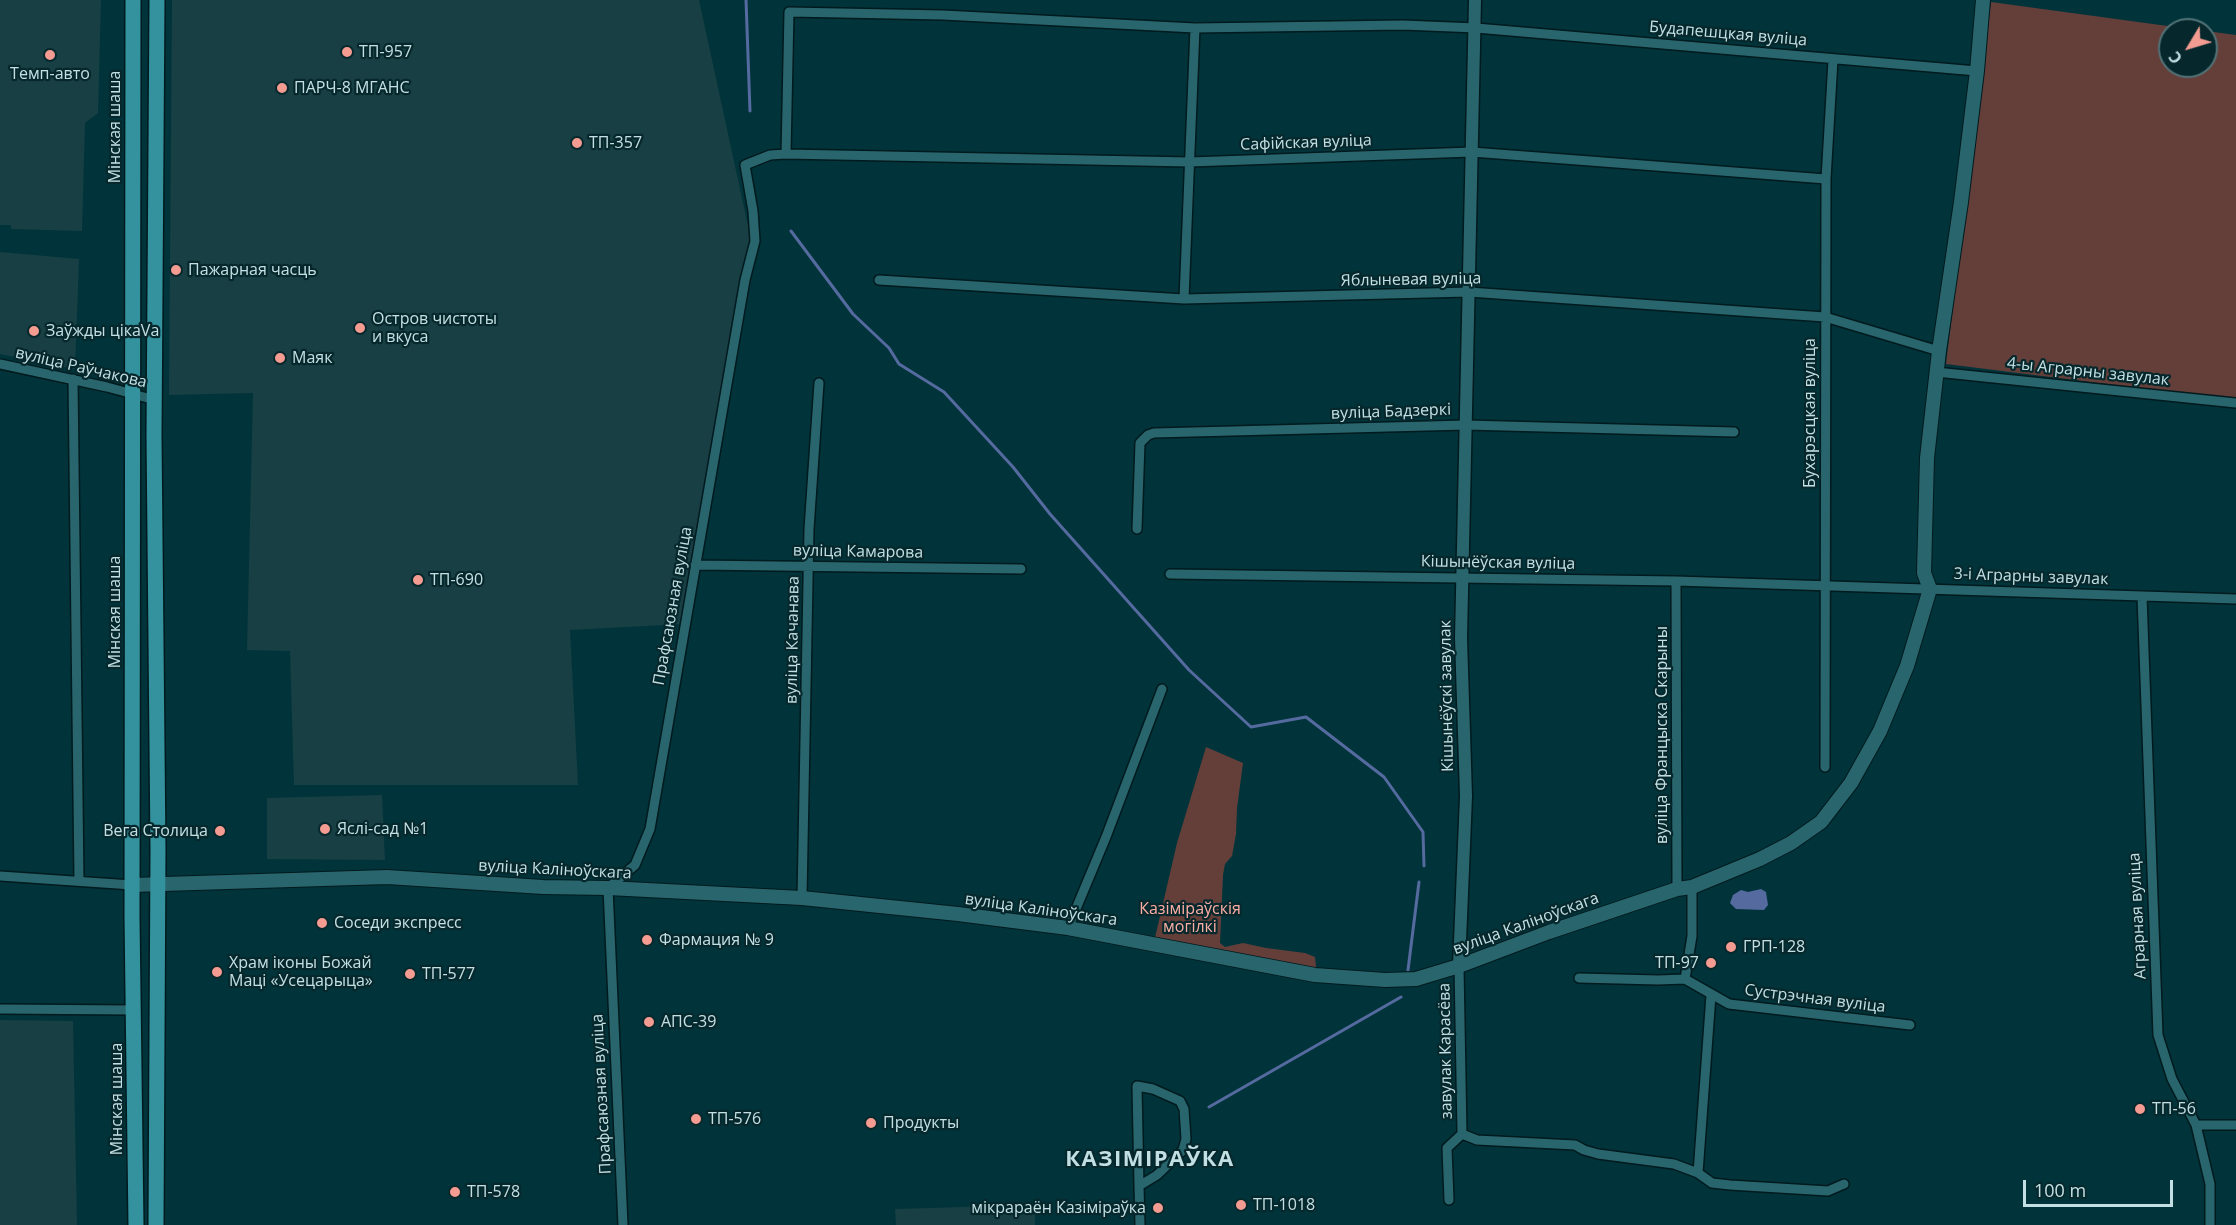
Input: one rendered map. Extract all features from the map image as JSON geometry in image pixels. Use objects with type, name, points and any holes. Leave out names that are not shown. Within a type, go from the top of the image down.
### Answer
[{"type":"main road","name":"Мінская шаша","points":[[133,0],[132,885],[136,1225]]},
{"type":"main road","points":[[156,0],[155,400],[158,885],[156,1225]]},
{"type":"main road","points":[[1930,589],[1924,573],[1927,458],[1936,372],[1961,202],[1983,0]]},
{"type":"main road","name":"вуліца Каліноўскага","points":[[132,885],[387,877],[543,887],[802,898],[1068,928],[1315,975],[1385,980],[1416,979],[1677,889],[1692,886],[1760,859],[1791,843],[1821,822],[1851,783],[1880,730],[1907,666],[1930,589]]},
{"type":"street","points":[[1466,425],[1475,0]]},
{"type":"street","name":"Будапешцкая вуліца","points":[[786,154],[789,12],[943,15],[1195,28],[1403,25],[1476,28],[1977,71]]},
{"type":"street","points":[[1184,298],[1195,28]]},
{"type":"street","name":"Бухарэсцкая вуліца","points":[[1825,767],[1826,179],[1833,60]]},
{"type":"street","name":"Сафійская вуліца","points":[[786,154],[1190,162],[1472,152],[1826,179]]},
{"type":"street","name":"Прафсаюзная вуліца","points":[[623,1225],[608,888],[635,865],[650,829],[745,280],[755,241],[753,211],[745,165],[770,155],[786,154]]},
{"type":"street","name":"Яблыневая вуліца","points":[[879,280],[1184,298],[1469,292],[1825,317],[1939,351]]},
{"type":"street","name":"вуліца Раўчакова","points":[[0,364],[73,379],[155,400]]},
{"type":"street","name":"4-ы Аграрны завулак","points":[[1936,372],[2236,403]]},
{"type":"street","points":[[73,379],[79,882]]},
{"type":"street","name":"вуліца Качанава","points":[[802,898],[809,529],[819,383]]},
{"type":"street","name":"вуліца Бадзеркі","points":[[1137,529],[1140,443],[1148,435],[1466,425],[1734,432]]},
{"type":"street","name":"Кішынёўскі завулак","points":[[1459,966],[1466,796],[1462,700],[1462,577],[1466,425]]},
{"type":"street","name":"вуліца Камарова","points":[[695,565],[1021,569]]},
{"type":"street","name":"Кішынёўская вуліца","points":[[1170,574],[1462,577],[1824,585]]},
{"type":"street","name":"вуліца Францыска Скарыны","points":[[1676,581],[1677,889]]},
{"type":"street","name":"3-і Аграрны завулак","points":[[1824,585],[2236,599]]},
{"type":"street","name":"Аграрная вуліца","points":[[2142,596],[2158,1035],[2172,1079],[2196,1125],[2210,1184],[2210,1225]]},
{"type":"street","points":[[1068,928],[1106,837],[1162,689]]},
{"type":"street","name":"вуліца Каліноўскага","points":[[0,876],[132,885]]},
{"type":"street","points":[[1579,978],[1685,979],[1692,936],[1692,886]]},
{"type":"street","name":"завулак Карасёва","points":[[1449,1200],[1447,1148],[1462,1134],[1459,966]]},
{"type":"street","name":"Сустрэчная вуліца","points":[[1685,979],[1729,1004],[1910,1025]]},
{"type":"street","points":[[1698,1173],[1711,995]]},
{"type":"street","points":[[0,1009],[134,1010]]},
{"type":"street","points":[[1139,1186],[1156,1175],[1183,1149],[1186,1139],[1184,1109],[1180,1101],[1153,1089],[1137,1086],[1139,1186],[1140,1225]]},
{"type":"street","points":[[2196,1125],[2236,1125]]},
{"type":"street","points":[[1462,1134],[1477,1140],[1575,1145],[1591,1152],[1674,1164],[1698,1173],[1712,1183],[1828,1191],[1844,1184]]},
{"type":"shaded area","points":[[0,0],[101,0],[98,113],[85,123],[82,231],[11,229],[11,225],[0,225]]},
{"type":"shaded area","points":[[172,0],[699,0],[753,249],[683,624],[570,630],[578,785],[294,785],[290,651],[247,650],[253,393],[169,395]]},
{"type":"shaded area","points":[[0,252],[79,259],[75,369],[0,354]]},
{"type":"shaded area","name":"Яслі-сад №1","points":[[382,795],[385,860],[267,859],[267,798]]},
{"type":"shaded area","points":[[0,1020],[73,1021],[77,1225],[0,1225]]},
{"type":"shaded area","points":[[1035,1205],[1035,1225],[896,1225],[895,1209]]},
{"type":"green space","points":[[1991,2],[2158,25],[2158,78],[2218,78],[2218,33],[2236,35],[2236,400],[1946,364]]},
{"type":"green space","name":"Казіміраўскія могілкі","points":[[1206,747],[1243,763],[1236,834],[1232,856],[1225,864],[1223,875],[1220,943],[1225,947],[1243,943],[1305,953],[1315,957],[1316,967],[1307,969],[1154,942],[1177,843]]},
{"type":"water","points":[[1761,889],[1766,892],[1768,905],[1764,910],[1736,909],[1730,903],[1733,895],[1741,890],[1748,892]]},
{"type":"waterway","points":[[746,0],[750,111]]},
{"type":"waterway","points":[[791,231],[853,314],[889,348],[899,364],[944,392],[1013,467],[1050,514],[1189,670],[1251,727],[1306,717],[1384,777],[1423,832],[1424,866]]},
{"type":"waterway","points":[[1408,970],[1419,882]]},
{"type":"waterway","points":[[1209,1107],[1401,997]]},
{"type":"place","name":"ТП-957","points":[[347,52]]},
{"type":"place","name":"Темп-авто","points":[[50,55]]},
{"type":"place","name":"ПАРЧ-8 МГАНС","points":[[282,88]]},
{"type":"place","name":"ТП-357","points":[[577,143]]},
{"type":"place","name":"Пажарная часць","points":[[176,270]]},
{"type":"place","name":"Остров чистоты и вкуса","points":[[360,328]]},
{"type":"place","name":"Заўжды цікаVа","points":[[34,331]]},
{"type":"place","name":"Маяк","points":[[280,358]]},
{"type":"place","name":"ТП-690","points":[[418,580]]},
{"type":"place","name":"Яслі-сад №1","points":[[325,829]]},
{"type":"place","name":"Вега Столица","points":[[220,831]]},
{"type":"place","name":"Соседи экспресс","points":[[322,923]]},
{"type":"place","name":"Фармация № 9","points":[[647,940]]},
{"type":"place","name":"ГРП-128","points":[[1731,947]]},
{"type":"place","name":"ТП-97","points":[[1711,963]]},
{"type":"place","name":"Храм іконы Божай Маці «Усецарыца»","points":[[217,972]]},
{"type":"place","name":"ТП-577","points":[[410,974]]},
{"type":"place","name":"АПС-39","points":[[649,1022]]},
{"type":"place","name":"ТП-56","points":[[2140,1109]]},
{"type":"place","name":"ТП-576","points":[[696,1119]]},
{"type":"place","name":"Продукты","points":[[871,1123]]},
{"type":"place","name":"ТП-578","points":[[455,1192]]},
{"type":"place","name":"ТП-1018","points":[[1241,1205]]},
{"type":"place","name":"мікрараён Казіміраўка","points":[[1158,1208]]},
{"type":"district","name":"КАЗІМІРАЎКА","points":[[1150,1160]]}]
